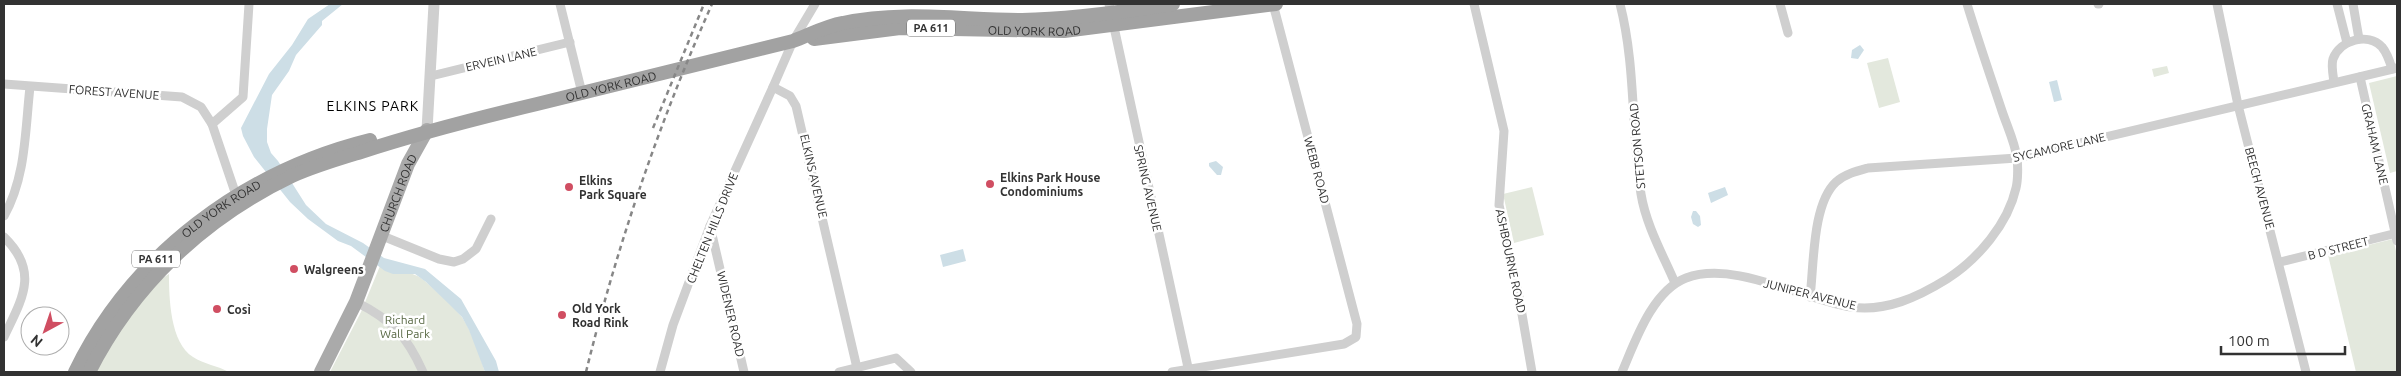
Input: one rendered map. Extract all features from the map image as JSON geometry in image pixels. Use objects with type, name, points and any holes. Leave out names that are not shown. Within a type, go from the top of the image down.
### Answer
[{"type":"highway","name":"OLD YORK ROAD","points":[[1110,14],[1173,4]]},
{"type":"highway","name":"OLD YORK ROAD","points":[[89,372],[126,309],[162,267],[191,240],[273,181],[337,148],[381,137],[428,130],[793,41],[842,23],[924,16],[1021,20],[1274,4]]},
{"type":"highway","name":"OLD YORK ROAD","points":[[75,372],[108,316],[153,261],[195,225],[236,195],[273,181]]},
{"type":"main road","name":"CHURCH ROAD","points":[[321,370],[356,302],[378,239],[408,164],[428,130]]},
{"type":"street","points":[[212,124],[243,97],[250,4]]},
{"type":"street","name":"CHURCH ROAD","points":[[428,130],[434,4]]},
{"type":"street","points":[[560,4],[582,92]]},
{"type":"street","points":[[773,87],[793,41],[815,4]]},
{"type":"street","name":"WEBB ROAD","points":[[1189,370],[1344,344],[1356,337],[1357,324],[1274,4]]},
{"type":"street","name":"ASHBOURNE ROAD","points":[[1474,4],[1504,132],[1499,205],[1519,297],[1532,372]]},
{"type":"street","name":"STETSON ROAD","points":[[1620,4],[1629,56],[1641,194],[1646,217],[1675,283]]},
{"type":"street","points":[[1780,4],[1788,33]]},
{"type":"street","name":"JUNIPER AVENUE","points":[[1675,283],[1696,276],[1722,274],[1745,278],[1852,307],[1876,308],[1922,294],[1954,274],[1983,248],[2004,220],[2017,187],[2017,158],[1967,4]]},
{"type":"street","name":"BEECH AVENUE","points":[[2216,4],[2238,105],[2280,262],[2306,372]]},
{"type":"street","points":[[2337,4],[2347,43]]},
{"type":"street","points":[[2353,4],[2359,39]]},
{"type":"street","name":"SPRING AVENUE","points":[[1110,14],[1189,370]]},
{"type":"street","points":[[2334,82],[2333,60],[2338,50],[2347,43],[2359,39],[2371,41],[2382,47],[2395,68]]},
{"type":"street","name":"ERVEIN LANE","points":[[431,76],[570,42]]},
{"type":"street","name":"SYCAMORE LANE","points":[[1810,297],[1820,212],[1826,196],[1836,182],[1852,173],[1868,168],[2017,158],[2395,68]]},
{"type":"street","name":"GRAHAM LANE","points":[[2360,76],[2397,236]]},
{"type":"street","name":"FOREST AVENUE","points":[[4,84],[182,97],[201,107],[212,124],[236,195]]},
{"type":"street","points":[[4,216],[12,201],[20,178],[30,86]]},
{"type":"street","name":"CHELTEN HILLS DRIVE","points":[[660,372],[673,325],[710,226],[773,87]]},
{"type":"street","name":"ELKINS AVENUE","points":[[773,87],[790,96],[796,106],[857,368]]},
{"type":"street","points":[[378,239],[454,262],[463,260],[476,248],[491,219]]},
{"type":"street","name":"WIDENER ROAD","points":[[710,226],[744,372]]},
{"type":"street","name":"B D STREET","points":[[2280,262],[2397,236]]},
{"type":"street","points":[[4,237],[20,258],[25,269],[26,283],[24,295],[4,337]]},
{"type":"street","points":[[1622,372],[1647,318],[1675,283]]},
{"type":"street","points":[[356,302],[378,313],[398,329],[412,348],[422,372]]},
{"type":"street","points":[[839,372],[896,358],[910,372]]},
{"type":"street","points":[[1172,372],[1189,370]]},
{"type":"green space","points":[[1888,58],[1900,102],[1879,108],[1867,63]]},
{"type":"green space","points":[[2167,66],[2169,73],[2154,77],[2152,69]]},
{"type":"green space","points":[[2397,76],[2397,171],[2390,173],[2369,83]]},
{"type":"green space","points":[[1532,187],[1544,235],[1514,243],[1503,194]]},
{"type":"green space","points":[[2393,239],[2397,255],[2397,372],[2356,372],[2328,255]]},
{"type":"green space","name":"Richard Wall Park","points":[[380,266],[388,271],[410,273],[418,276],[452,306],[468,328],[485,372],[330,372],[361,312]]},
{"type":"green space","points":[[169,274],[172,319],[175,331],[185,350],[193,357],[229,372],[95,372],[117,332],[137,304],[147,292]]},
{"type":"shaded area","points":[[330,4],[343,4],[322,21],[322,25],[296,55],[289,71],[272,95],[267,129],[267,142],[271,153],[306,205],[326,224],[363,243],[384,258],[425,269],[461,299],[496,361],[499,372],[485,372],[462,317],[426,282],[415,274],[393,274],[385,271],[351,246],[338,241],[308,219],[290,202],[254,157],[243,136],[241,128],[269,74],[292,45],[308,19]]},
{"type":"shaded area","points":[[1860,45],[1864,50],[1858,59],[1851,58],[1852,50]]},
{"type":"shaded area","points":[[2057,80],[2062,100],[2054,102],[2049,82]]},
{"type":"shaded area","points":[[1216,161],[1223,167],[1221,175],[1217,175],[1209,166],[1209,163]]},
{"type":"shaded area","points":[[1725,187],[1728,195],[1711,203],[1708,193]]},
{"type":"shaded area","points":[[1693,211],[1696,211],[1700,216],[1701,225],[1698,227],[1693,224],[1691,217]]},
{"type":"shaded area","points":[[963,249],[966,261],[943,267],[940,255]]},
{"type":"railway","points":[[653,128],[704,4]]},
{"type":"railway","points":[[586,372],[611,278],[641,185],[674,94],[712,4]]},
{"type":"place","name":"Elkins Park House Condominiums","points":[[990,184]]},
{"type":"place","name":"Elkins Park Square","points":[[569,187]]},
{"type":"place","name":"Walgreens","points":[[294,269]]},
{"type":"place","name":"Così","points":[[217,309]]},
{"type":"place","name":"Old York Road Rink","points":[[562,315]]},
{"type":"district","name":"ELKINS PARK","points":[[373,106]]}]
